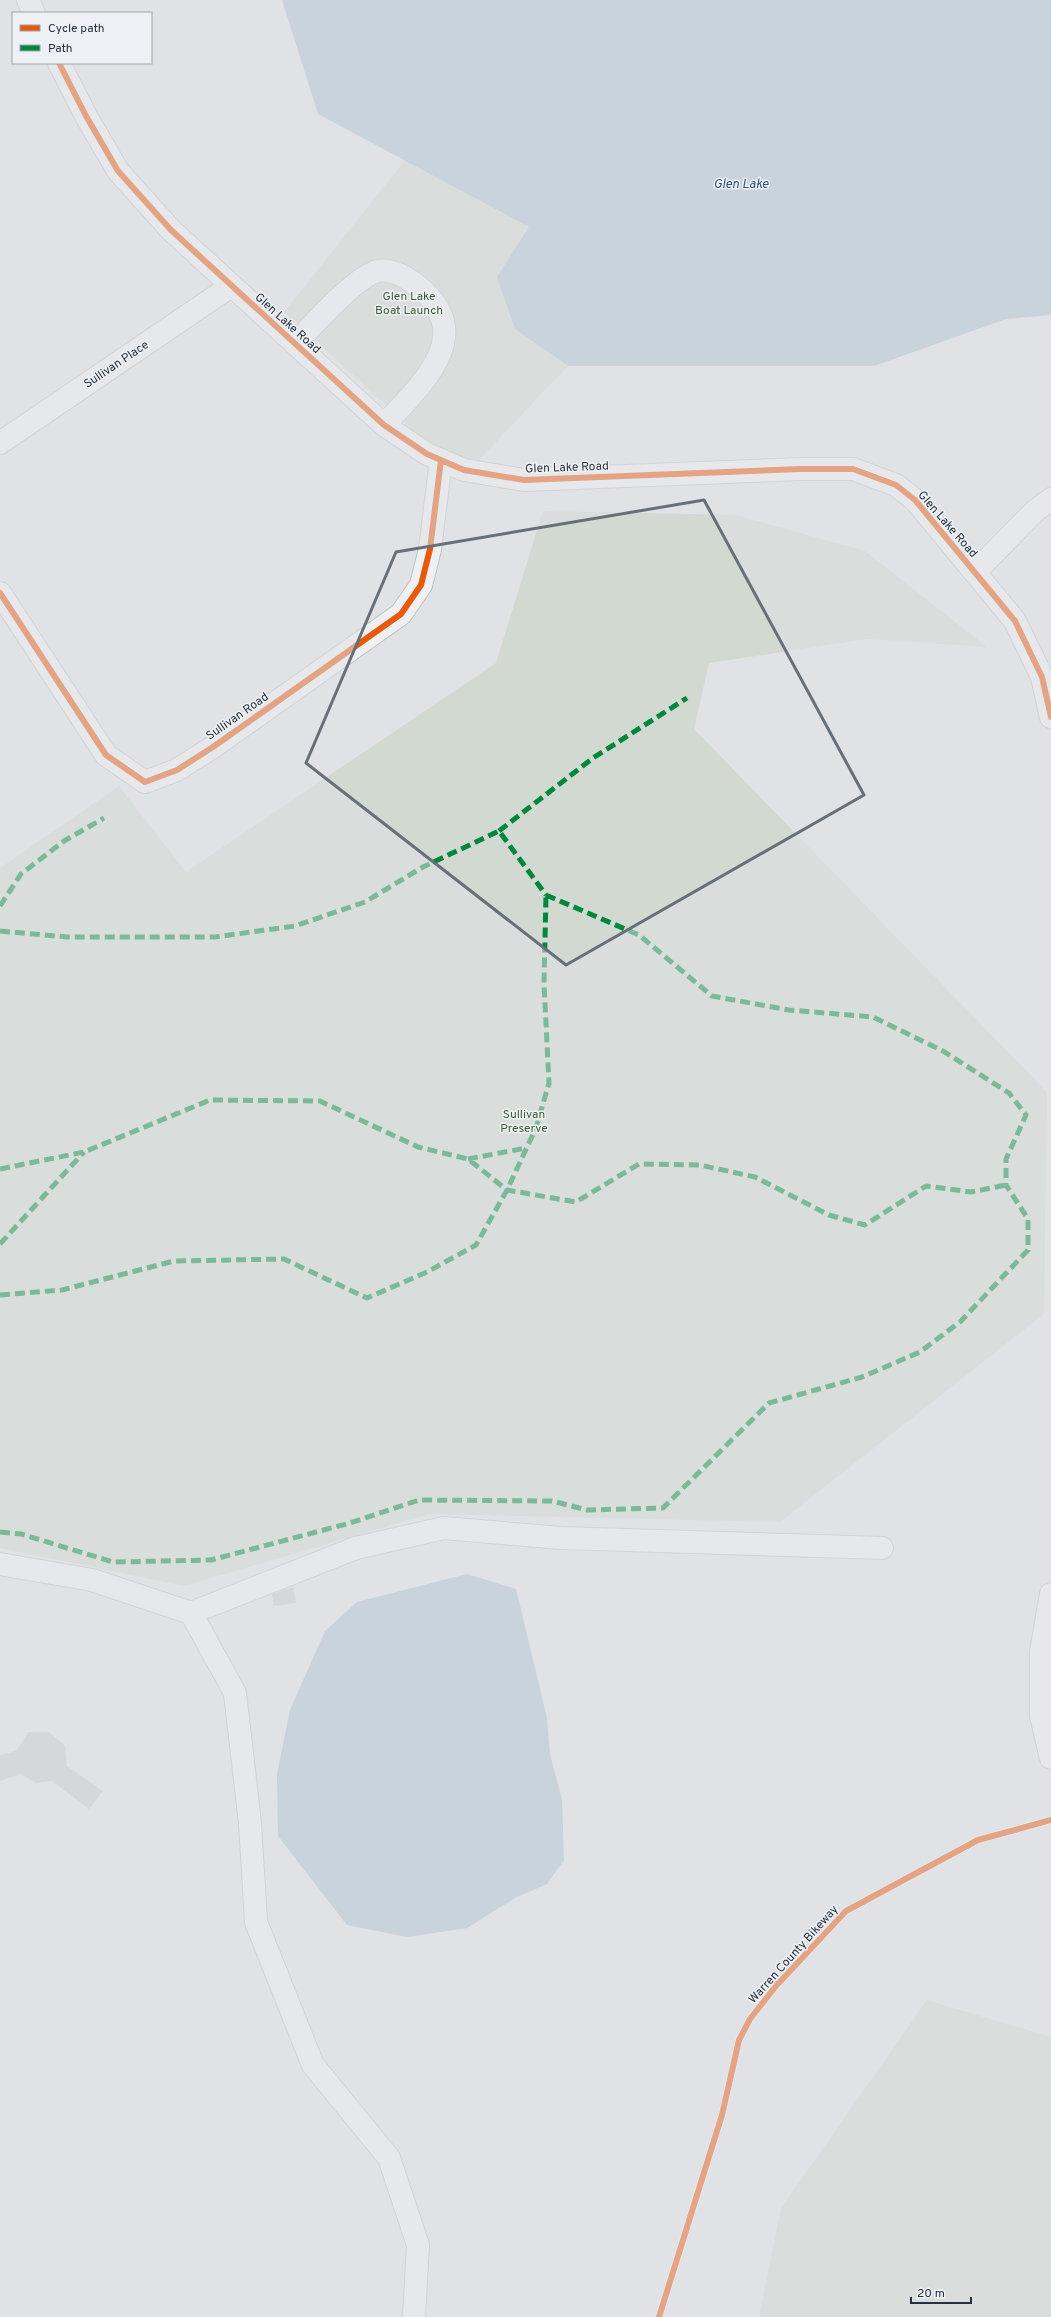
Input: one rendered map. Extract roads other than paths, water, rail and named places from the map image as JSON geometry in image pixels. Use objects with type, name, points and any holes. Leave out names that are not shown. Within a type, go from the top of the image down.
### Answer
[{"type":"street","points":[[28,0],[34,12]]},
{"type":"street","name":"Glen Lake Road","points":[[60,64],[86,116],[118,171],[171,230],[384,425],[427,454],[464,470],[524,480],[800,469],[853,469],[896,485],[915,500],[1015,621],[1042,677],[1051,717]]},
{"type":"street","points":[[296,344],[321,316],[360,281],[378,271],[396,273],[408,278],[424,291],[437,307],[446,326],[440,355],[426,378],[384,425]]},
{"type":"street","name":"Sullivan Place","points":[[0,443],[231,286]]},
{"type":"street","name":"Sullivan Road","points":[[0,593],[106,754],[145,782],[177,770],[401,614],[421,585],[430,549],[442,460]]},
{"type":"street","points":[[974,572],[1035,511],[1051,499]]},
{"type":"street","points":[[0,1564],[92,1580],[191,1613],[356,1548],[444,1528],[561,1538],[882,1548]]},
{"type":"street","points":[[1051,1594],[1041,1652],[1041,1716],[1051,1758]]},
{"type":"street","points":[[191,1613],[235,1693],[250,1823],[256,1922],[313,2065],[389,2158],[418,2245],[414,2317]]},
{"type":"water","name":"Glen Lake","points":[[282,0],[1051,0],[1051,315],[1006,319],[874,366],[568,366],[515,329],[497,277],[529,227],[318,114]]},
{"type":"water","points":[[467,1574],[516,1589],[547,1718],[550,1754],[562,1800],[564,1860],[547,1884],[517,1897],[467,1928],[407,1937],[347,1925],[278,1836],[277,1774],[290,1710],[325,1631],[357,1602]]},
{"type":"park label","name":"Glen Lake Boat Launch","points":[[409,303]]},
{"type":"park label","name":"Sullivan Preserve","points":[[524,1121]]}]
